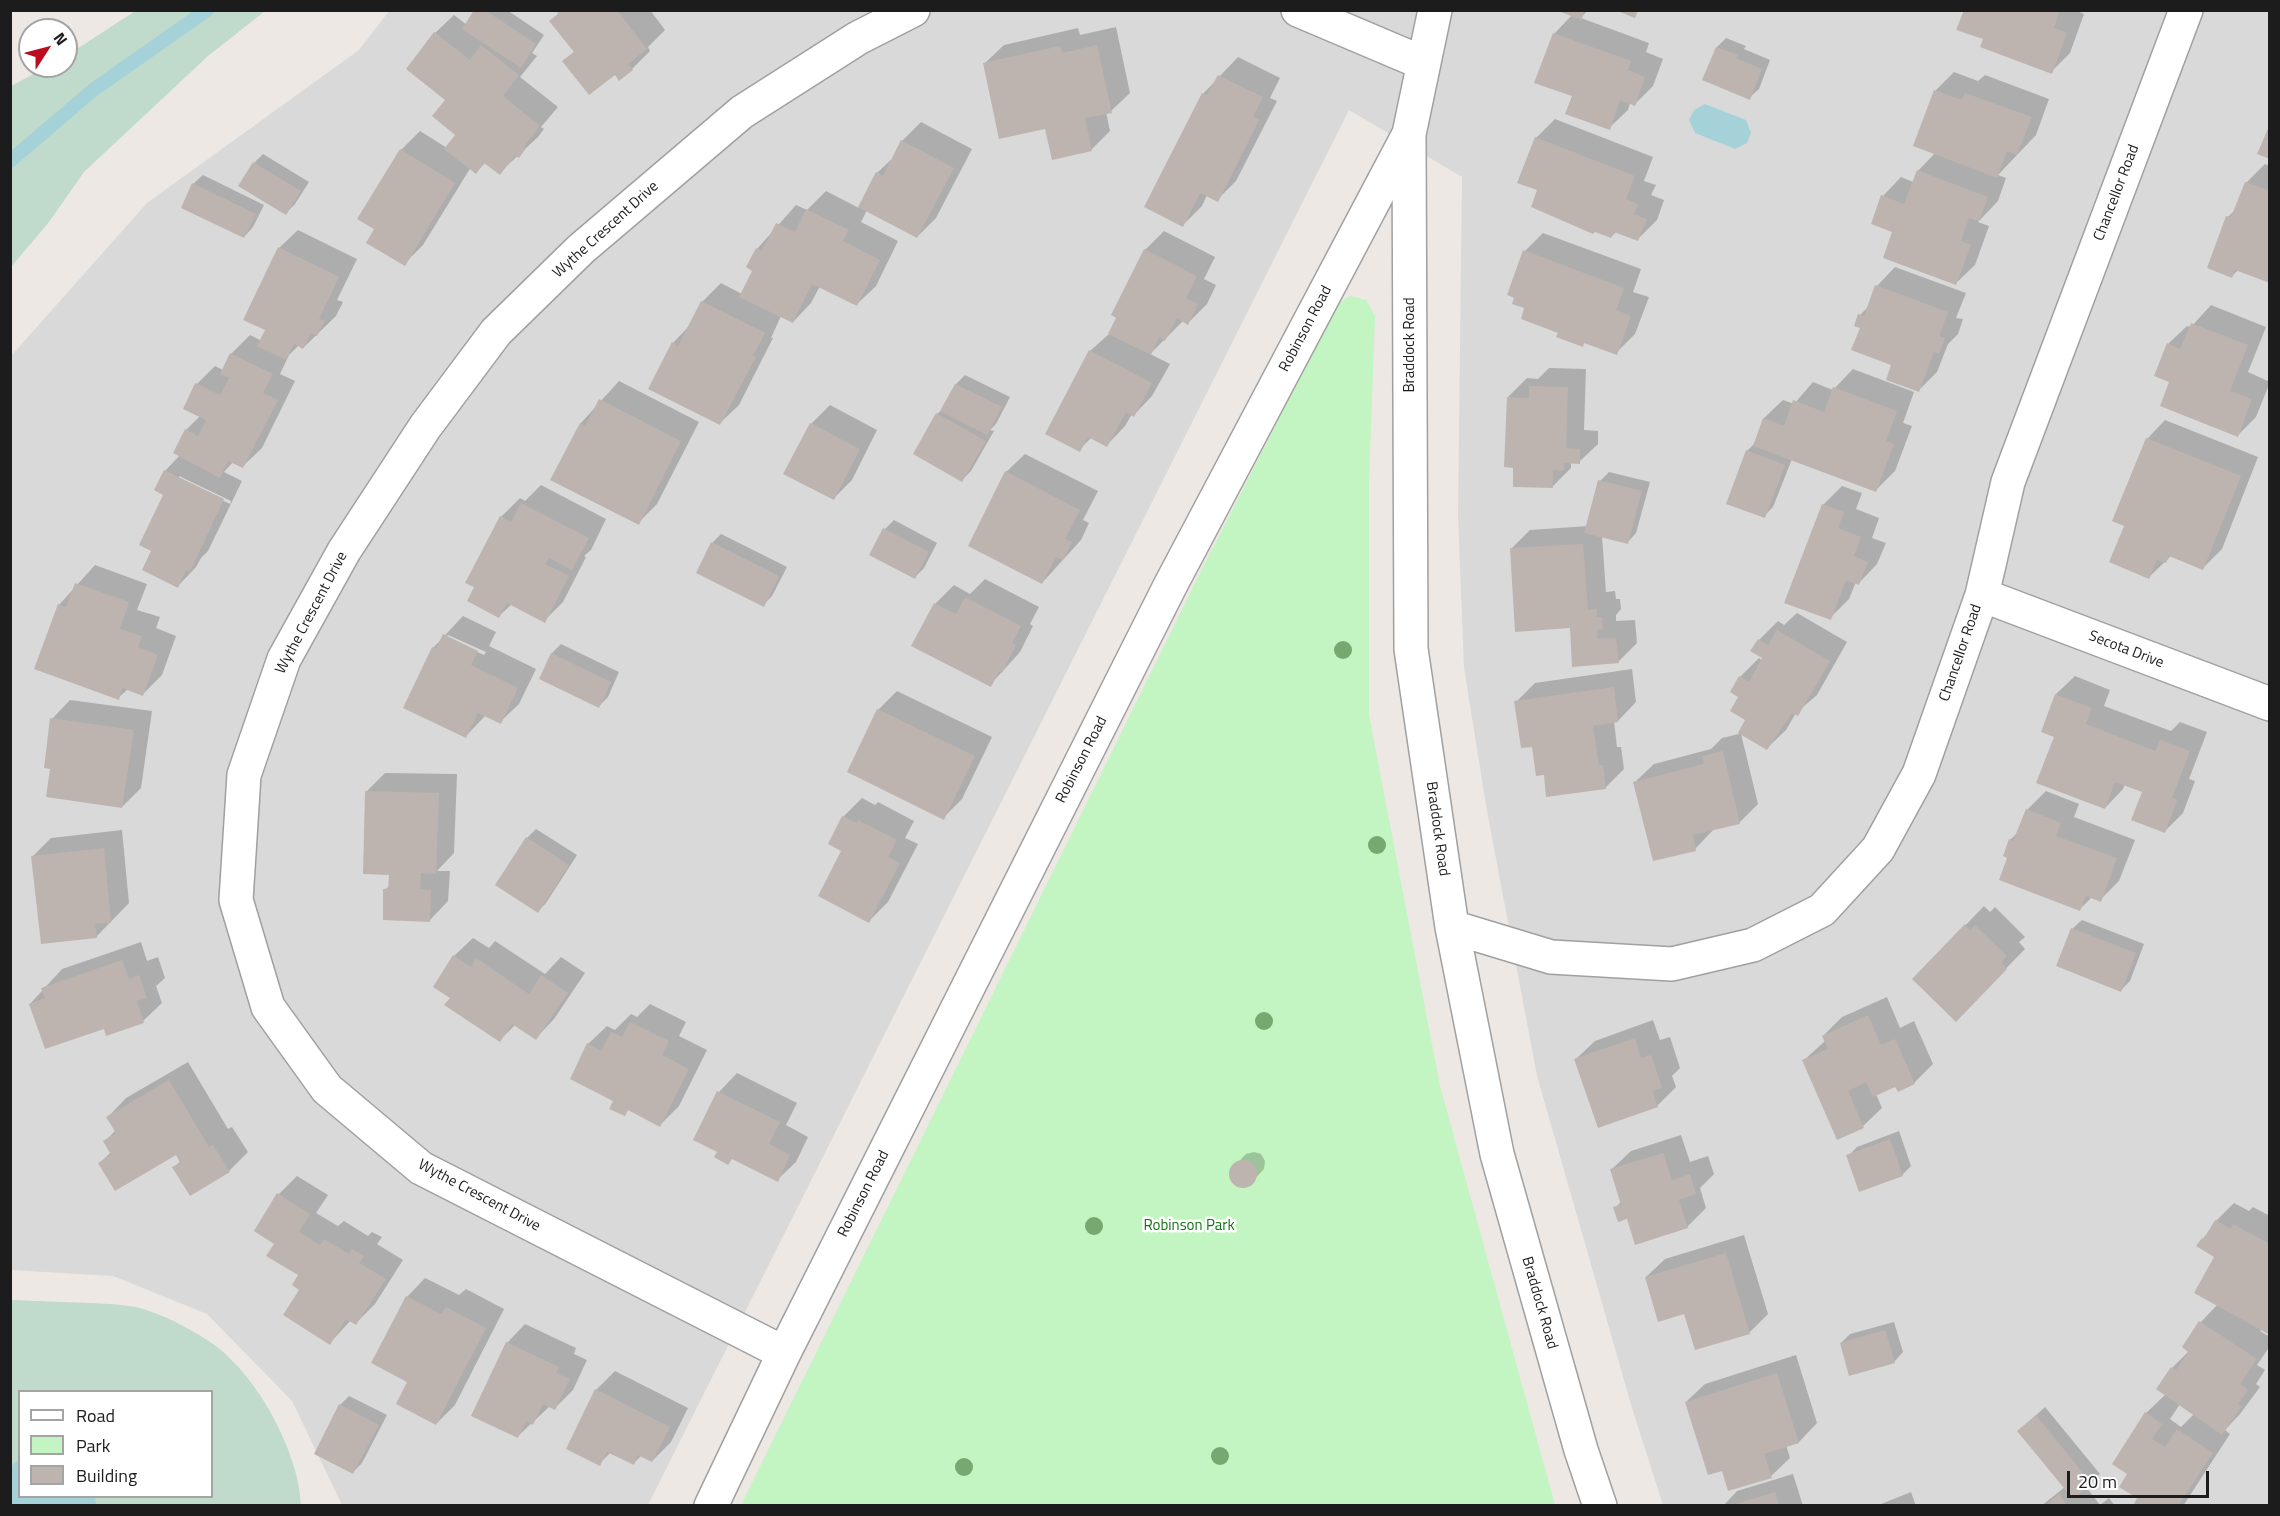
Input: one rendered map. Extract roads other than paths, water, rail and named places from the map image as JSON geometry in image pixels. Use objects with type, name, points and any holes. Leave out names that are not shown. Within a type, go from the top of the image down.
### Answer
[{"type":"street","name":"Wythe Crescent Drive","points":[[784,1353],[421,1168],[327,1089],[268,1007],[236,900],[244,775],[284,659],[344,551],[425,427],[496,332],[581,249],[742,112],[858,38],[913,10]]},
{"type":"street","points":[[1298,10],[1424,63]]},
{"type":"street","name":"Robinson Road","points":[[711,1506],[784,1353],[1170,586],[1409,134],[1435,10]]},
{"type":"street","name":"Chancellor Road","points":[[1452,927],[1551,957],[1672,964],[1753,945],[1822,910],[1878,849],[1919,774],[1982,595],[2008,482],[2186,10]]},
{"type":"street","name":"Braddock Road","points":[[1409,134],[1411,649],[1452,927],[1497,1154],[1581,1450],[1600,1506]]},
{"type":"street","name":"Secota Drive","points":[[1982,595],[2270,704]]},
{"type":"water","points":[[1705,104],[1746,120],[1751,133],[1747,143],[1735,149],[1695,133],[1689,120],[1694,110]]},
{"type":"waterway","points":[[10,161],[93,90],[207,10]]},
{"type":"waterway","points":[[44,1498],[53,1506]]},
{"type":"park label","name":"Robinson Park","points":[[1189,1226]]}]
